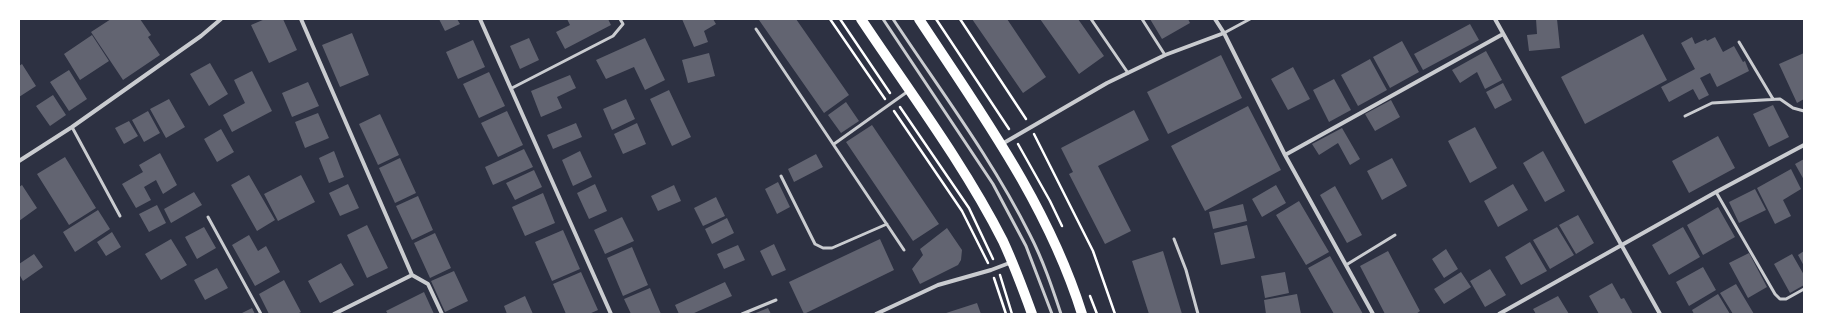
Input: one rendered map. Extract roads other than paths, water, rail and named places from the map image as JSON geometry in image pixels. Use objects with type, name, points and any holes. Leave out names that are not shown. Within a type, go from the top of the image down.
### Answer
[{"type":"main road","points":[[861,19],[983,205],[1012,262],[1032,314]]},
{"type":"main road","points":[[919,19],[1002,144],[1048,229],[1082,314]]},
{"type":"street","points":[[19,161],[72,127],[201,36],[221,19]]},
{"type":"street","points":[[301,19],[412,275],[428,284],[442,314]]},
{"type":"street","points":[[480,19],[512,88],[611,314]]},
{"type":"street","points":[[1215,19],[1224,33],[1285,155],[1373,314]]},
{"type":"street","points":[[1495,19],[1620,245],[1660,314]]},
{"type":"street","points":[[1002,144],[1030,126],[1107,82],[1128,74],[1165,55],[1224,33]]},
{"type":"street","points":[[1285,155],[1503,34]]},
{"type":"street","points":[[1499,314],[1620,245],[1804,145]]},
{"type":"street","points":[[876,314],[938,285],[991,270],[1012,262]]},
{"type":"street","points":[[334,314],[412,275]]},
{"type":"lane","points":[[512,88],[613,36],[623,24],[620,19]]},
{"type":"lane","points":[[884,19],[993,184],[1026,246],[1052,314]]},
{"type":"lane","points":[[893,19],[989,162],[1011,198],[1040,256],[1062,314]]},
{"type":"lane","points":[[1091,19],[1128,74]]},
{"type":"lane","points":[[1142,19],[1165,55]]},
{"type":"lane","points":[[1224,33],[1250,19]]},
{"type":"lane","points":[[756,29],[904,250]]},
{"type":"lane","points":[[1739,42],[1773,99]]},
{"type":"lane","points":[[834,144],[896,101],[909,90]]},
{"type":"lane","points":[[1685,116],[1712,103],[1773,99],[1780,99],[1793,108],[1804,111]]},
{"type":"lane","points":[[72,127],[120,216]]},
{"type":"lane","points":[[781,176],[815,244],[823,248],[832,248],[887,224]]},
{"type":"lane","points":[[1716,192],[1775,294],[1780,299],[1786,299],[1804,289]]},
{"type":"lane","points":[[208,217],[261,314]]},
{"type":"lane","points":[[1346,265],[1395,235]]},
{"type":"lane","points":[[1174,239],[1186,270],[1198,314]]},
{"type":"lane","points":[[742,314],[776,300]]}]
